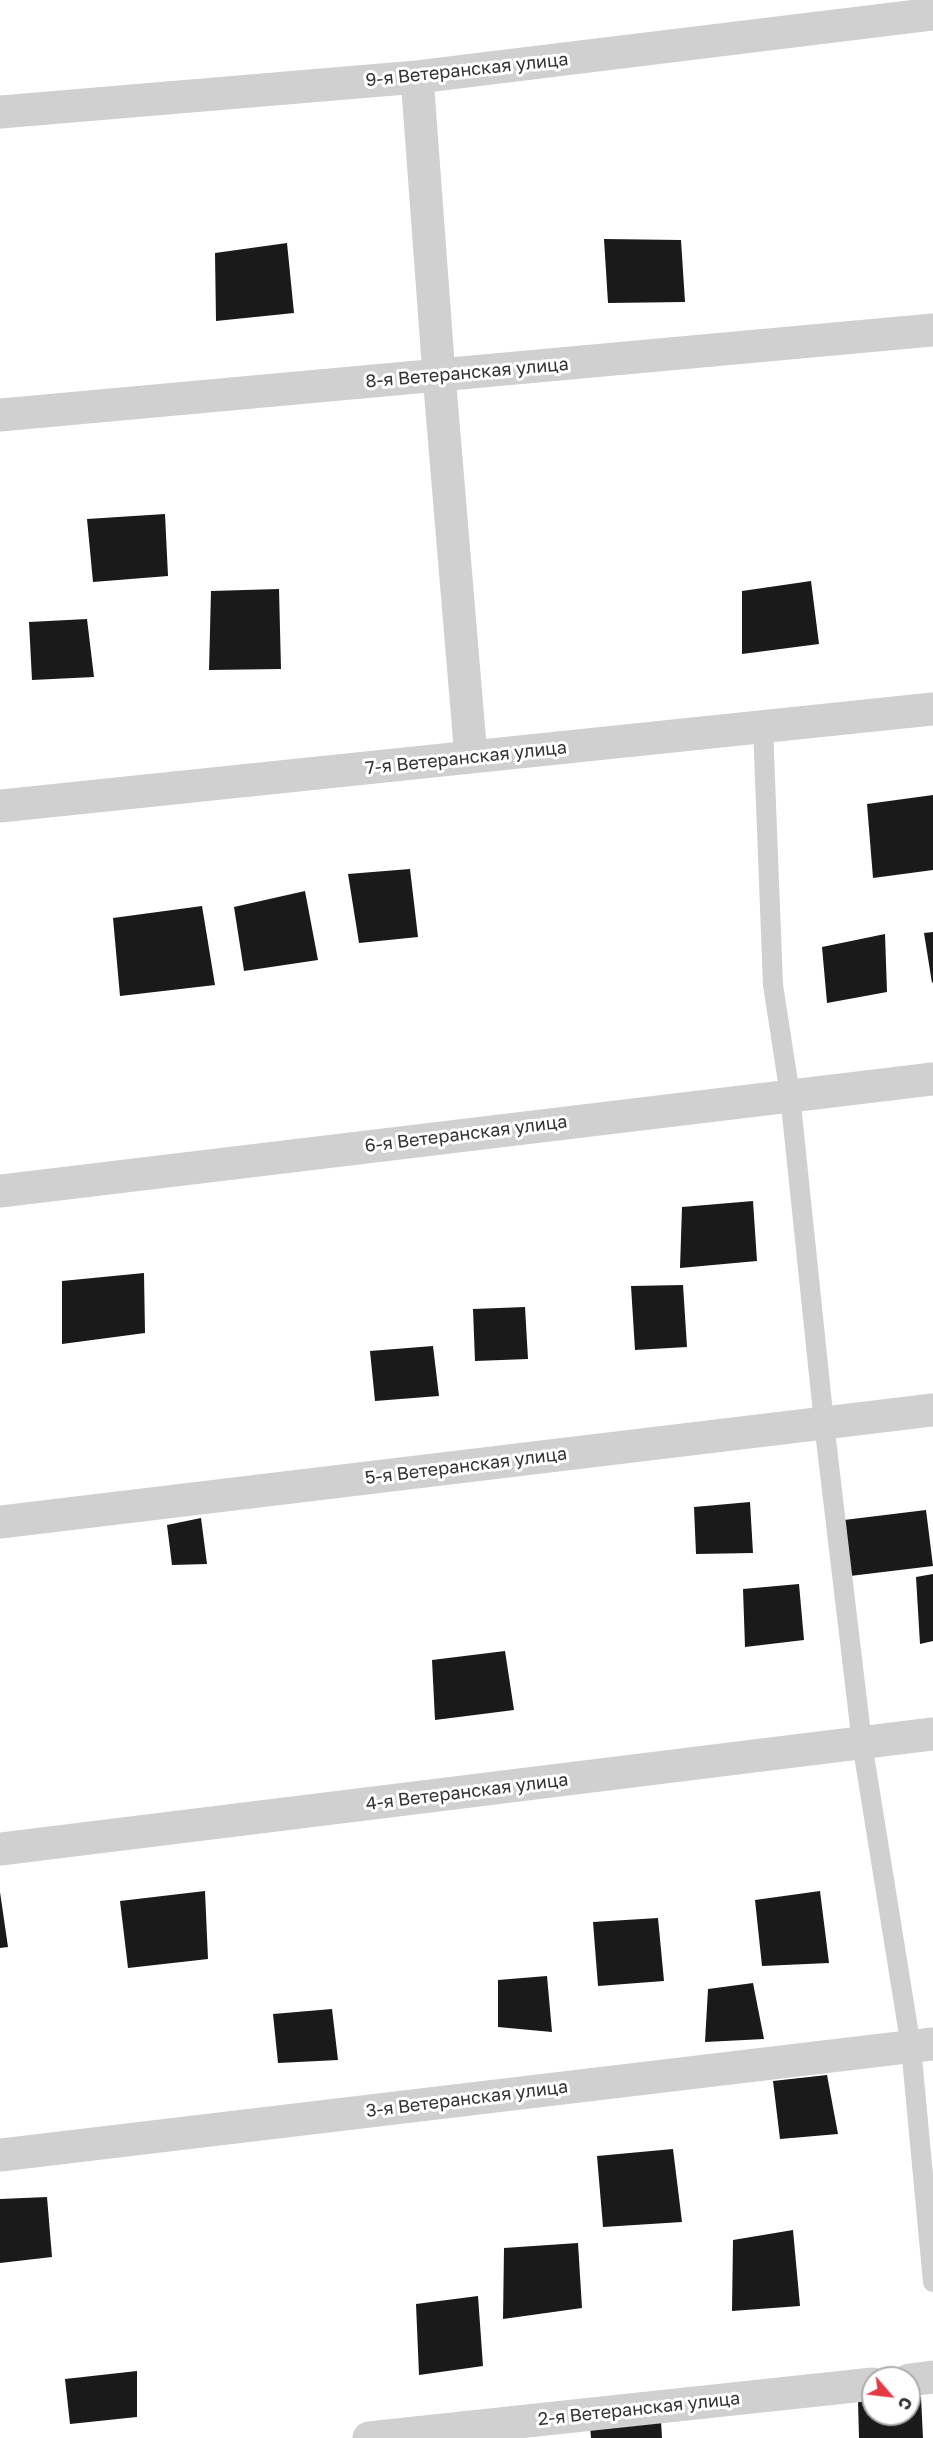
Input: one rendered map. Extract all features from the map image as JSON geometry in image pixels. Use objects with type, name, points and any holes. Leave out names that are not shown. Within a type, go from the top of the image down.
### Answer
[{"type":"street","name":"9-я Ветеранская улица","points":[[0,112],[417,77],[933,14]]},
{"type":"street","points":[[417,77],[471,757]]},
{"type":"street","name":"8-я Ветеранская улица","points":[[0,415],[933,330]]},
{"type":"street","name":"7-я Ветеранская улица","points":[[0,806],[933,709]]},
{"type":"street","name":"6-я Ветеранская улица","points":[[0,1191],[933,1079]]},
{"type":"street","name":"5-я Ветеранская улица","points":[[0,1522],[933,1410]]},
{"type":"street","name":"4-я Ветеранская улица","points":[[0,1849],[933,1734]]},
{"type":"street","name":"3-я Ветеранская улица","points":[[0,2155],[922,2045]]},
{"type":"street","name":"2-я Ветеранская улица","points":[[369,2438],[861,2385]]},
{"type":"lane","points":[[763,727],[773,985],[790,1095],[824,1423],[862,1743],[922,2045],[933,2282]]},
{"type":"building","points":[[604,239],[681,240],[685,302],[608,303]]},
{"type":"building","points":[[287,243],[294,313],[216,321],[215,253]]},
{"type":"building","points":[[165,514],[168,576],[93,582],[87,519]]},
{"type":"building","points":[[811,581],[819,644],[742,654],[742,591]]},
{"type":"building","points":[[279,589],[281,669],[209,670],[211,591]]},
{"type":"building","points":[[87,619],[94,677],[32,680],[29,622]]},
{"type":"building","points":[[933,795],[933,870],[873,878],[867,804]]},
{"type":"building","points":[[410,869],[418,937],[359,943],[348,874]]},
{"type":"building","points":[[305,891],[318,960],[244,971],[234,907]]},
{"type":"building","points":[[202,906],[215,985],[120,996],[113,918]]},
{"type":"building","points":[[933,932],[933,982],[932,983],[924,933]]},
{"type":"building","points":[[885,934],[887,992],[827,1003],[822,947]]},
{"type":"building","points":[[753,1201],[757,1261],[680,1268],[682,1207]]},
{"type":"building","points":[[144,1273],[145,1333],[62,1344],[62,1281]]},
{"type":"building","points":[[683,1285],[687,1347],[635,1350],[631,1286]]},
{"type":"building","points":[[525,1307],[528,1359],[475,1361],[473,1309]]},
{"type":"building","points":[[433,1346],[439,1396],[375,1401],[370,1351]]},
{"type":"building","points":[[750,1502],[753,1553],[696,1554],[694,1507]]},
{"type":"building","points":[[926,1510],[933,1566],[850,1576],[844,1520]]},
{"type":"building","points":[[201,1518],[207,1564],[172,1565],[167,1525]]},
{"type":"building","points":[[933,1574],[933,1641],[920,1644],[916,1577]]},
{"type":"building","points":[[799,1584],[804,1640],[745,1647],[743,1589]]},
{"type":"building","points":[[505,1651],[514,1710],[435,1720],[432,1660]]},
{"type":"building","points":[[205,1891],[208,1959],[128,1968],[120,1901]]},
{"type":"building","points":[[820,1891],[829,1963],[762,1966],[755,1900]]},
{"type":"building","points":[[0,1892],[8,1947],[0,1948]]},
{"type":"building","points":[[658,1918],[664,1981],[598,1986],[593,1922]]},
{"type":"building","points":[[547,1976],[552,2032],[498,2027],[498,1980]]},
{"type":"building","points":[[753,1983],[764,2039],[705,2042],[708,1989]]},
{"type":"building","points":[[332,2009],[338,2060],[278,2063],[273,2014]]},
{"type":"building","points":[[827,2075],[838,2134],[780,2139],[773,2081]]},
{"type":"building","points":[[673,2149],[682,2222],[603,2227],[597,2156]]},
{"type":"building","points":[[47,2197],[52,2257],[0,2263],[0,2199]]},
{"type":"building","points":[[793,2230],[800,2306],[732,2311],[733,2240]]},
{"type":"building","points":[[578,2243],[582,2308],[503,2319],[504,2248]]},
{"type":"building","points":[[478,2296],[483,2366],[419,2375],[416,2304]]},
{"type":"building","points":[[137,2371],[137,2417],[70,2424],[65,2379]]},
{"type":"building","points":[[921,2397],[923,2438],[859,2438],[858,2401],[861,2401],[861,2426],[921,2426]]},
{"type":"building","points":[[661,2421],[662,2438],[591,2438],[590,2425]]}]
